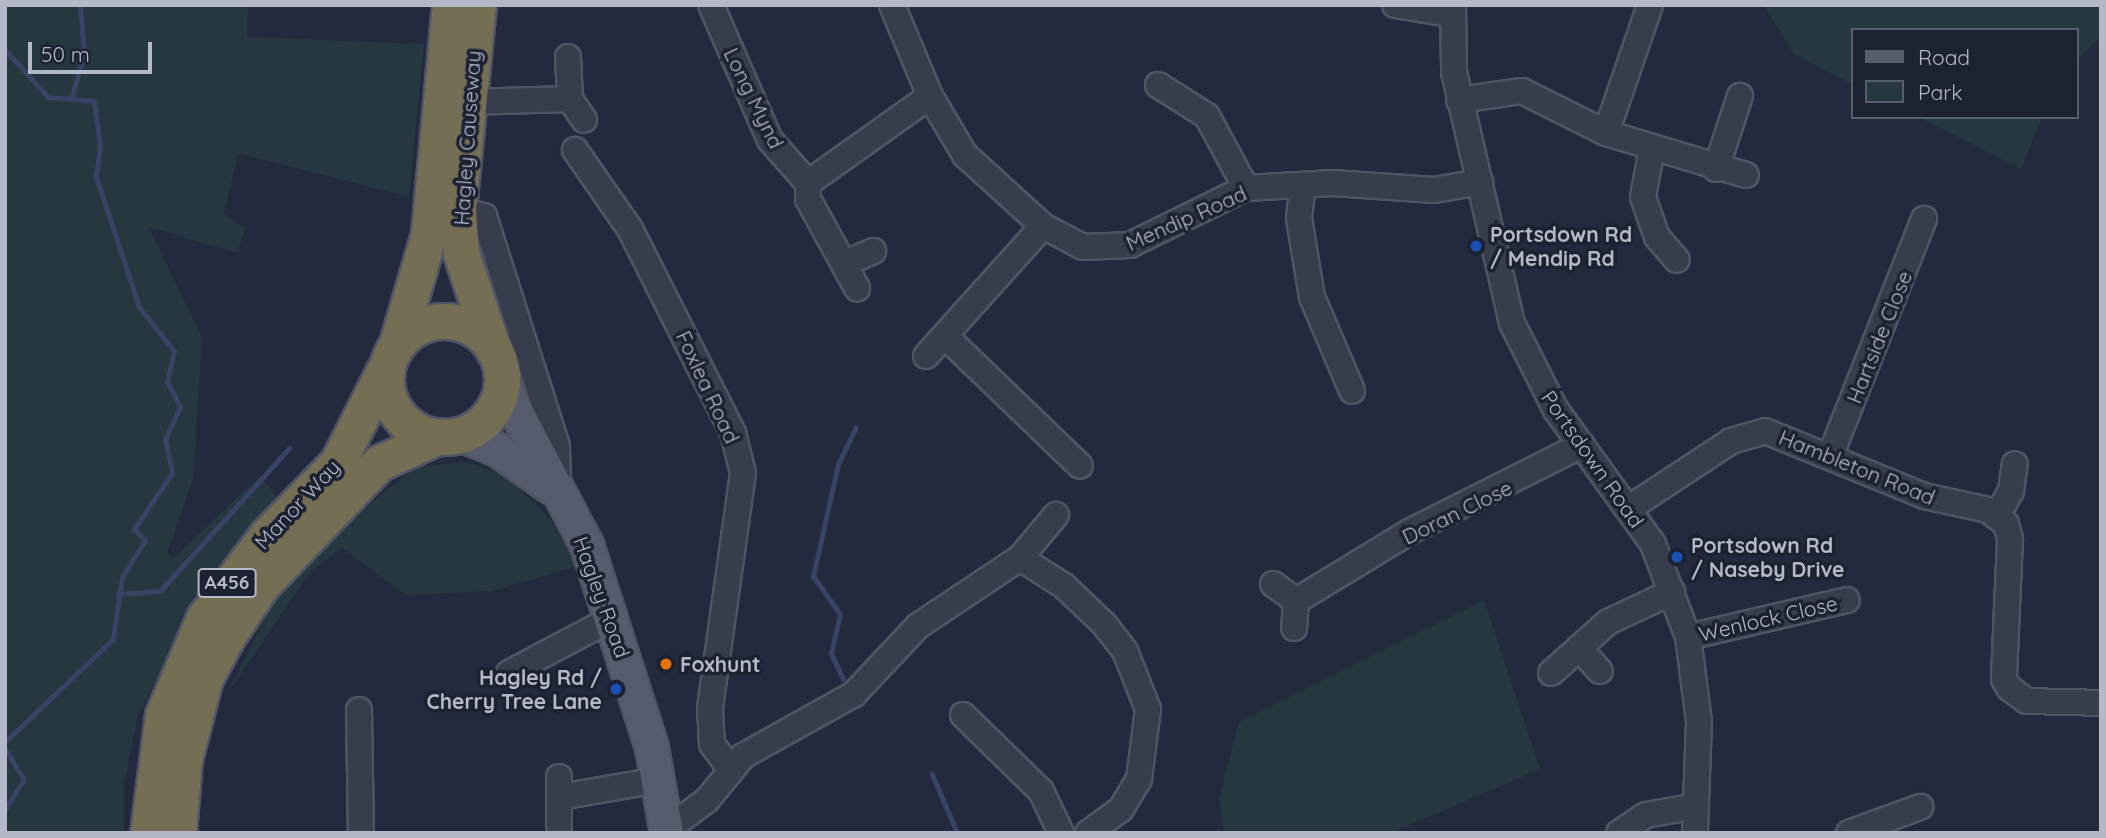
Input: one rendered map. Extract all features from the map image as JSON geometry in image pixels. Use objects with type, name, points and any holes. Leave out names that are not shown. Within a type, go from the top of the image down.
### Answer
[{"type":"highway","name":"Hagley Causeway","points":[[391,358],[429,234],[450,5]]},
{"type":"highway","name":"Hagley Causeway","points":[[478,5],[458,210],[461,253],[493,349]]},
{"type":"highway","points":[[449,435],[412,429],[395,413],[391,358],[442,322],[479,334],[493,349],[503,386]]},
{"type":"highway","name":"Manor Way","points":[[148,833],[163,715],[204,618],[267,535],[338,462],[391,358]]},
{"type":"highway","name":"A456","points":[[449,435],[495,411],[503,386]]},
{"type":"highway","name":"Manor Way","points":[[178,833],[184,759],[205,678],[227,637],[261,586],[379,463],[449,435]]},
{"type":"main road","name":"Hagley Road","points":[[503,386],[556,492],[587,545],[658,780],[667,831]]},
{"type":"main road","name":"Hagley Road","points":[[449,435],[496,449],[556,492]]},
{"type":"street","name":"Long Mynd","points":[[711,5],[770,140],[808,183],[808,199],[857,288]]},
{"type":"street","name":"Mendip Road","points":[[891,5],[930,96],[965,155],[1043,226],[1083,247],[1114,248],[1246,188],[1303,185],[1434,190],[1480,182]]},
{"type":"street","points":[[1395,5],[1452,10]]},
{"type":"street","points":[[1606,133],[1650,5]]},
{"type":"street","name":"Portsdown Road","points":[[1452,10],[1460,100],[1512,323],[1536,376],[1582,445],[1631,507],[1672,592],[1688,637],[1699,722],[1695,833]]},
{"type":"street","points":[[568,57],[570,99],[584,120]]},
{"type":"street","points":[[1158,85],[1207,116],[1246,188]]},
{"type":"street","points":[[1460,100],[1522,92],[1606,133],[1716,169],[1746,175]]},
{"type":"street","points":[[808,183],[930,96]]},
{"type":"street","points":[[1716,169],[1740,96]]},
{"type":"street","points":[[467,102],[570,99]]},
{"type":"street","points":[[1652,148],[1643,197],[1657,237],[1677,260]]},
{"type":"street","name":"Foxlea Road","points":[[575,150],[630,229],[733,433],[743,473],[710,708],[712,744],[730,769]]},
{"type":"street","points":[[1303,185],[1299,218],[1312,297],[1341,382]]},
{"type":"street","points":[[458,210],[484,216],[557,446],[556,492]]},
{"type":"street","name":"Hartside Close","points":[[1831,454],[1924,219]]},
{"type":"street","points":[[926,356],[1043,226]]},
{"type":"street","points":[[844,264],[873,251]]},
{"type":"street","points":[[944,336],[1080,466]]},
{"type":"street","name":"Hambleton Road","points":[[1631,507],[1749,432],[1784,434],[1924,496],[1997,516]]},
{"type":"street","name":"Doran Close","points":[[1296,601],[1411,531],[1582,445]]},
{"type":"street","points":[[2015,464],[2011,491],[1997,516],[2010,539],[2004,679],[2027,701],[2101,703]]},
{"type":"street","points":[[667,831],[707,800],[743,756],[854,694],[918,626],[1020,558],[1056,516]]},
{"type":"street","points":[[1020,558],[1064,586],[1104,624],[1125,652],[1148,709],[1139,779],[1121,809],[1088,833]]},
{"type":"street","points":[[1273,584],[1296,601],[1294,628]]},
{"type":"street","points":[[1551,673],[1608,622],[1672,592]]},
{"type":"street","name":"Wenlock Close","points":[[1688,637],[1847,600]]},
{"type":"street","points":[[509,673],[611,619]]},
{"type":"street","points":[[1579,648],[1600,671]]},
{"type":"street","points":[[359,710],[361,833]]},
{"type":"street","points":[[963,715],[1041,791],[1061,833]]},
{"type":"street","points":[[559,825],[559,787],[658,780]]},
{"type":"street","points":[[1619,833],[1646,815],[1696,806]]},
{"type":"street","points":[[1849,833],[1883,807],[1920,807]]},
{"type":"green space","points":[[5,5],[248,5],[247,37],[424,44],[409,197],[238,153],[224,214],[245,229],[237,253],[149,227],[202,338],[193,479],[167,553],[174,558],[260,476],[280,500],[210,575],[137,718],[124,784],[124,833],[5,833]]},
{"type":"green space","points":[[1764,5],[2101,5],[2101,36],[2078,59],[2078,28],[1850,28],[1850,83],[1794,54]]},
{"type":"green space","points":[[1923,119],[2041,119],[2021,169]]},
{"type":"green space","points":[[466,462],[505,475],[550,519],[578,566],[492,591],[406,595],[342,548],[311,571],[227,694],[275,599],[317,547],[416,467]]},
{"type":"green space","points":[[1484,600],[1540,769],[1391,833],[1224,833],[1219,799],[1239,722]]},
{"type":"waterway","points":[[72,96],[84,53],[80,5]]},
{"type":"waterway","points":[[5,50],[48,97],[94,101],[100,147],[96,177],[139,307],[174,351],[167,381],[180,407],[165,439],[172,473],[134,529],[145,540],[122,577],[113,639],[5,742]]},
{"type":"waterway","points":[[843,679],[831,653],[840,614],[813,576],[838,464],[856,427]]},
{"type":"waterway","points":[[118,594],[160,591],[289,448]]},
{"type":"waterway","points":[[5,749],[24,779],[5,809]]},
{"type":"waterway","points":[[932,774],[957,833]]},
{"type":"place","name":"Portsdown Rd / Mendip Rd","points":[[1476,246]]},
{"type":"place","name":"Portsdown Rd / Naseby Drive","points":[[1677,557]]},
{"type":"place","name":"Foxhunt","points":[[666,664]]},
{"type":"place","name":"Hagley Rd / Cherry Tree Lane","points":[[616,689]]}]
